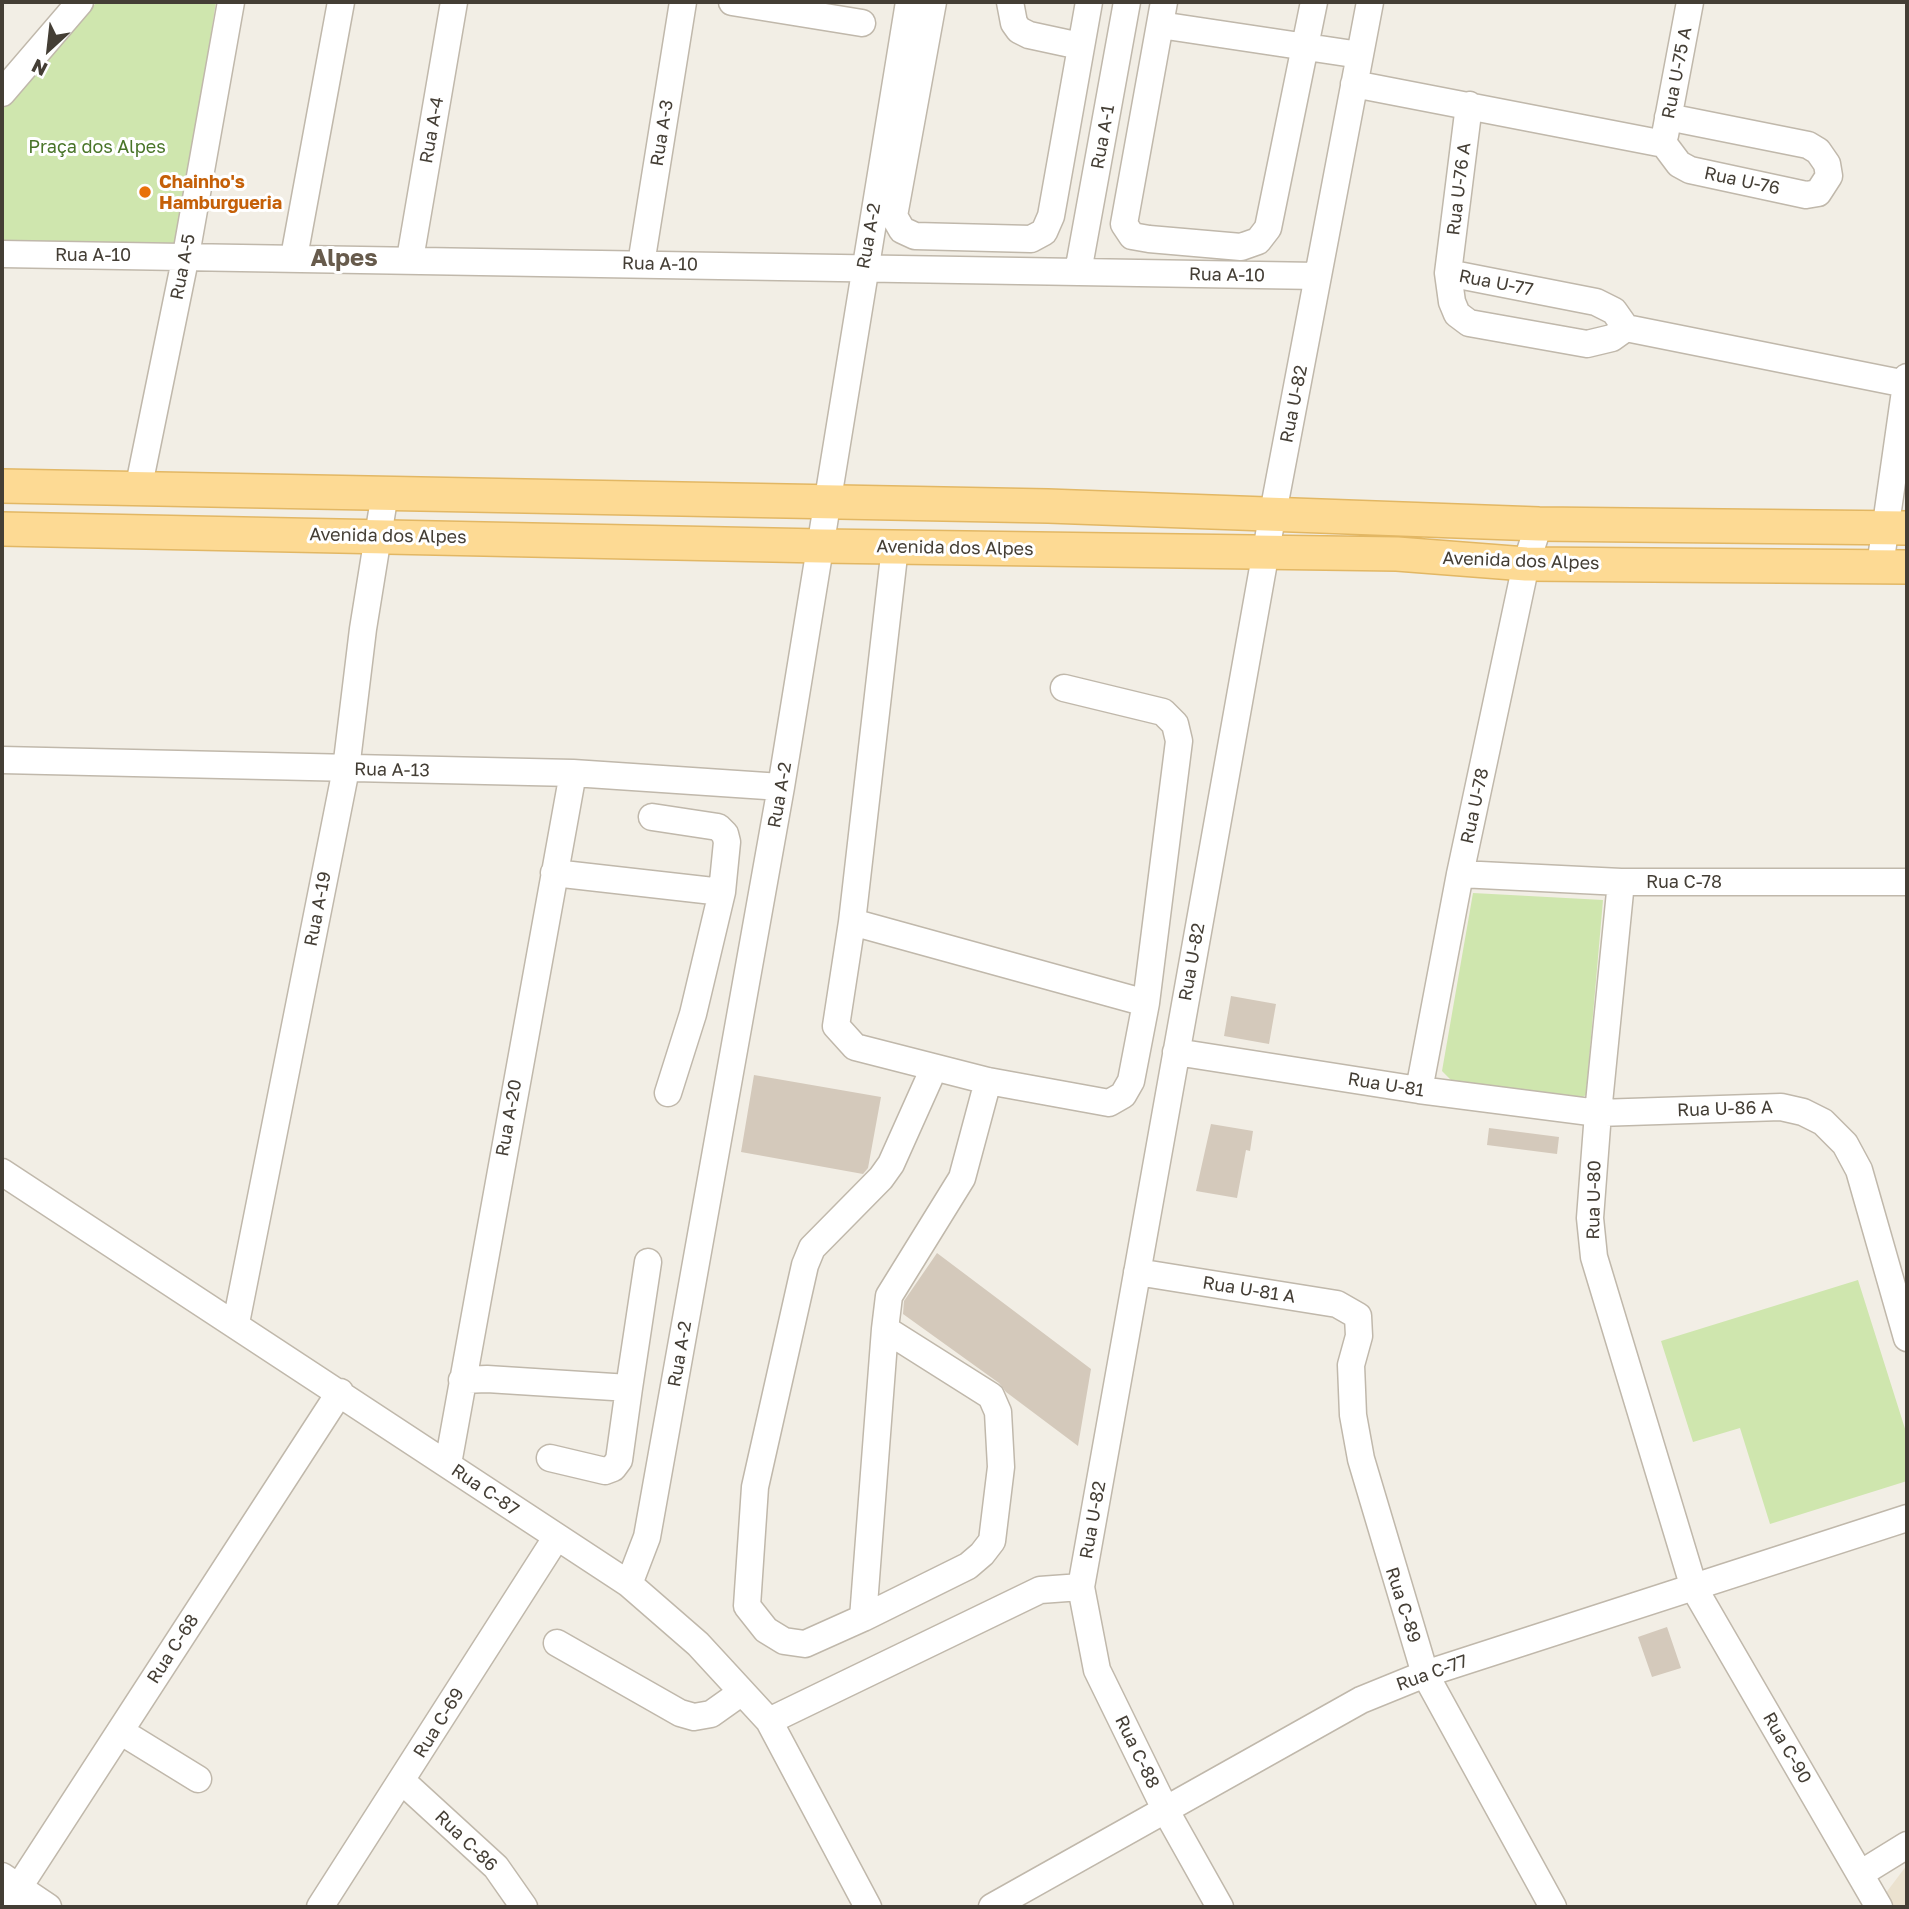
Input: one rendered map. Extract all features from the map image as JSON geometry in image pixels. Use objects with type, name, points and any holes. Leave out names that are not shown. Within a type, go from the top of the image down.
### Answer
[{"type":"main road","points":[[2,486],[1273,513],[1539,524],[1896,528]]},
{"type":"main road","name":"Avenida dos Alpes","points":[[2,529],[821,546],[1267,551],[1397,554],[1526,564],[1894,566]]},
{"type":"street","points":[[2,93],[80,2]]},
{"type":"street","name":"Rua A-5","points":[[138,489],[186,255],[231,2]]},
{"type":"street","points":[[294,257],[341,2]]},
{"type":"street","name":"Rua A-4","points":[[410,259],[454,2]]},
{"type":"street","name":"Rua A-3","points":[[641,264],[683,2]]},
{"type":"street","points":[[732,2],[862,23]]},
{"type":"street","name":"Rua A-2","points":[[629,1584],[648,1537],[782,787],[909,2]]},
{"type":"street","points":[[933,2],[894,216],[902,230],[915,236],[1031,239],[1044,232],[1051,216],[1089,2]]},
{"type":"street","points":[[1010,2],[1014,23],[1019,30],[1029,35],[1080,46]]},
{"type":"street","name":"Rua A-1","points":[[1078,272],[1127,2]]},
{"type":"street","points":[[1314,2],[1305,47],[1268,228],[1263,235],[1258,241],[1241,247],[1132,236],[1124,224],[1162,13],[1305,47],[1360,55]]},
{"type":"street","name":"Rua U-82","points":[[1081,1587],[1273,513],[1370,2]]},
{"type":"street","name":"Rua U-75 A","points":[[1664,144],[1690,2]]},
{"type":"street","points":[[1354,84],[1664,144]]},
{"type":"street","name":"Rua U-76 A","points":[[1448,273],[1469,105]]},
{"type":"street","name":"Rua U-76","points":[[1664,144],[1679,164],[1690,170],[1806,195],[1818,193],[1829,176],[1828,164],[1818,151],[1808,145],[1668,117]]},
{"type":"street","name":"Rua A-10","points":[[2,254],[1318,276]]},
{"type":"street","name":"Rua U-77","points":[[1448,273],[1597,302],[1615,311],[1626,328],[1612,338],[1587,344],[1469,323],[1457,314],[1452,302],[1448,273]]},
{"type":"street","points":[[1626,328],[1907,380],[1894,566]]},
{"type":"street","name":"Rua A-19","points":[[236,1323],[346,769],[363,628],[385,493]]},
{"type":"street","name":"Rua U-78","points":[[1419,1090],[1460,874],[1526,564],[1539,524]]},
{"type":"street","points":[[895,547],[852,922],[836,1026],[855,1046],[988,1082],[1109,1103],[1123,1095],[1131,1081],[1146,1003],[1179,741],[1175,724],[1163,712],[1064,688]]},
{"type":"street","name":"Rua A-13","points":[[2,760],[573,774],[782,787]]},
{"type":"street","name":"Rua A-20","points":[[448,1464],[573,774]]},
{"type":"street","points":[[652,817],[718,827],[725,834],[722,892],[693,1014],[668,1093]]},
{"type":"street","points":[[554,873],[722,892]]},
{"type":"street","name":"Rua C-78","points":[[1460,874],[1621,882],[1907,882]]},
{"type":"street","name":"Rua U-80","points":[[1621,882],[1590,1219],[1594,1256],[1695,1588]]},
{"type":"street","points":[[852,922],[1146,1003]]},
{"type":"street","name":"Rua U-81","points":[[1176,1052],[1419,1090],[1598,1113]]},
{"type":"street","points":[[886,1329],[990,1396],[998,1412],[1001,1467],[992,1541],[968,1566],[863,1618],[805,1644],[784,1641],[766,1630],[747,1606],[755,1487],[811,1248],[881,1178],[891,1164],[934,1068]]},
{"type":"street","points":[[863,1618],[889,1296],[962,1178],[988,1082]]},
{"type":"street","name":"Rua U-86 A","points":[[1598,1113],[1781,1107],[1804,1112],[1823,1122],[1845,1144],[1859,1170],[1907,1338]]},
{"type":"street","name":"Rua C-87","points":[[2,1172],[236,1323],[629,1584],[698,1644],[769,1721],[868,1907]]},
{"type":"street","points":[[550,1458],[605,1471],[613,1468],[618,1460],[648,1262]]},
{"type":"street","name":"Rua U-81 A","points":[[1137,1272],[1337,1304],[1358,1316]]},
{"type":"street","name":"Rua C-89","points":[[1358,1316],[1359,1336],[1351,1365],[1353,1415],[1361,1459],[1425,1674],[1553,1907]]},
{"type":"street","points":[[462,1380],[487,1379],[629,1388]]},
{"type":"street","name":"Rua C-68","points":[[9,1890],[120,1731],[340,1392]]},
{"type":"street","name":"Rua C-77","points":[[992,1907],[1361,1700],[1425,1674],[1907,1518]]},
{"type":"street","name":"Rua C-69","points":[[320,1907],[556,1538]]},
{"type":"street","points":[[769,1721],[1040,1590],[1081,1587]]},
{"type":"street","name":"Rua C-88","points":[[1081,1587],[1097,1670],[1166,1811],[1220,1907]]},
{"type":"street","name":"Rua C-90","points":[[1695,1588],[1879,1907]]},
{"type":"street","points":[[557,1643],[680,1713],[694,1717],[711,1714],[742,1692]]},
{"type":"street","points":[[120,1731],[198,1779]]},
{"type":"street","name":"Rua C-86","points":[[402,1781],[496,1867],[524,1907]]},
{"type":"street","points":[[1860,1874],[1907,1845]]},
{"type":"street","points":[[9,1890],[48,1907]]},
{"type":"shaded area","points":[[1907,1865],[1907,1907],[1888,1907],[1882,1898]]},
{"type":"green space","name":"Praça dos Alpes","points":[[97,2],[216,2],[178,245],[2,242],[2,110]]},
{"type":"green space","points":[[1473,893],[1603,900],[1586,1095],[1568,1105],[1457,1086],[1442,1071]]},
{"type":"green space","points":[[1858,1280],[1907,1435],[1907,1481],[1770,1524],[1740,1428],[1693,1442],[1661,1341]]},
{"type":"building","points":[[1231,996],[1276,1004],[1269,1044],[1224,1036]]},
{"type":"building","points":[[754,1075],[881,1097],[868,1168],[863,1174],[741,1152]]},
{"type":"building","points":[[1211,1124],[1253,1131],[1250,1151],[1246,1150],[1237,1198],[1196,1191]]},
{"type":"building","points":[[1489,1128],[1559,1137],[1557,1154],[1487,1145]]},
{"type":"building","points":[[937,1253],[1091,1369],[1078,1446],[1006,1392],[999,1383],[903,1314],[904,1301]]},
{"type":"building","points":[[1667,1627],[1681,1668],[1652,1677],[1638,1637]]},
{"type":"place","name":"Chainho's Hamburgueria","points":[[145,192]]},
{"type":"district","name":"Alpes","points":[[344,258]]}]
